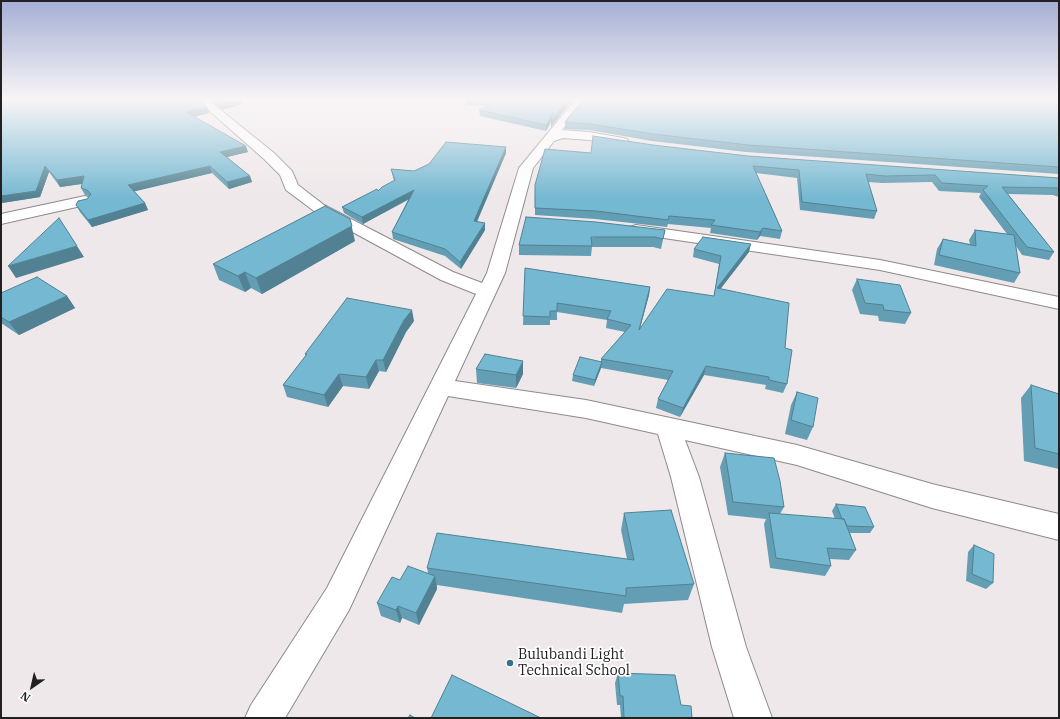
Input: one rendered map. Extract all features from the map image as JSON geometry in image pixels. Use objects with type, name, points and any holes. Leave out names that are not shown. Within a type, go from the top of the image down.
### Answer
[{"type":"street","points":[[242,133],[287,174],[291,187],[319,208],[447,276],[487,292]]},
{"type":"street","points":[[264,718],[338,599],[487,292],[519,221],[526,168],[553,133]]},
{"type":"street","points":[[548,139],[562,134],[589,136],[636,144]]},
{"type":"street","points":[[1,219],[85,201]]},
{"type":"street","points":[[618,228],[715,240],[880,265],[1059,303]]},
{"type":"street","points":[[441,387],[586,409],[797,455],[932,496],[1059,527]]},
{"type":"street","points":[[668,426],[685,477],[729,647],[753,718]]},
{"type":"building","points":[[1,133],[222,133],[246,146],[220,152],[250,176],[227,182],[210,166],[128,185],[145,203],[88,220],[76,205],[78,201],[87,199],[91,194],[87,190],[81,188],[84,176],[57,180],[45,166],[36,191],[1,196]]},
{"type":"building","points":[[644,133],[1059,133],[1059,167],[748,145]]},
{"type":"building","points":[[593,136],[653,145],[748,156],[1059,178],[1059,188],[1002,187],[1054,252],[1027,247],[983,190],[988,186],[942,183],[935,175],[885,176],[866,174],[877,211],[802,202],[799,170],[753,166],[782,231],[763,228],[760,232],[711,225],[715,220],[669,216],[668,220],[596,211],[535,208],[535,185],[545,149],[591,153]]},
{"type":"building","points":[[446,142],[506,147],[474,221],[485,223],[460,262],[445,249],[392,232],[414,190],[362,217],[342,207],[377,189],[378,191],[395,180],[391,169],[414,171],[429,164]]},
{"type":"building","points":[[325,206],[350,219],[352,226],[256,278],[245,272],[238,276],[213,264]]},
{"type":"building","points":[[526,217],[596,222],[665,230],[663,239],[655,237],[591,237],[592,246],[519,245]]},
{"type":"building","points":[[59,218],[77,246],[8,266]]},
{"type":"building","points":[[975,230],[1014,235],[1020,273],[939,255],[943,239],[976,246]]},
{"type":"building","points":[[703,237],[751,244],[717,288],[789,303],[785,348],[792,350],[787,384],[769,380],[769,377],[706,366],[683,408],[658,399],[673,371],[601,359],[631,325],[607,319],[611,311],[557,303],[557,311],[550,311],[550,317],[523,316],[525,268],[650,287],[639,330],[667,289],[714,296],[721,256],[694,249]]},
{"type":"building","points":[[37,277],[67,296],[9,322],[1,317],[1,293]]},
{"type":"building","points":[[857,279],[900,285],[911,313],[884,310],[883,305],[865,303]]},
{"type":"building","points":[[347,298],[412,310],[404,320],[383,360],[376,360],[366,377],[339,374],[324,395],[283,385],[307,354],[305,354]]},
{"type":"building","points":[[485,354],[523,361],[516,375],[476,369]]},
{"type":"building","points":[[580,357],[602,362],[595,380],[573,375]]},
{"type":"building","points":[[1031,385],[1059,394],[1059,454],[1035,448]]},
{"type":"building","points":[[797,392],[818,398],[813,427],[791,420]]},
{"type":"building","points":[[725,453],[774,458],[780,481],[784,507],[733,502]]},
{"type":"building","points":[[836,504],[865,507],[874,527],[847,526],[844,519],[842,519]]},
{"type":"building","points":[[671,510],[694,584],[626,588],[626,596],[427,568],[437,533],[634,560],[624,513]]},
{"type":"building","points":[[769,513],[844,519],[856,550],[827,548],[831,566],[776,558]]},
{"type":"building","points":[[974,545],[994,554],[993,583],[972,574]]},
{"type":"building","points":[[408,566],[435,576],[416,613],[398,606],[396,610],[377,603],[392,577],[400,580]]},
{"type":"building","points":[[618,673],[675,675],[681,705],[691,706],[692,718],[624,718],[623,696],[620,696]]},
{"type":"building","points":[[452,675],[541,718],[431,718]]},
{"type":"building","points":[[410,715],[415,718],[408,718]]},
{"type":"place","name":"Bulubandi Light Technical School","points":[[510,663]]}]
